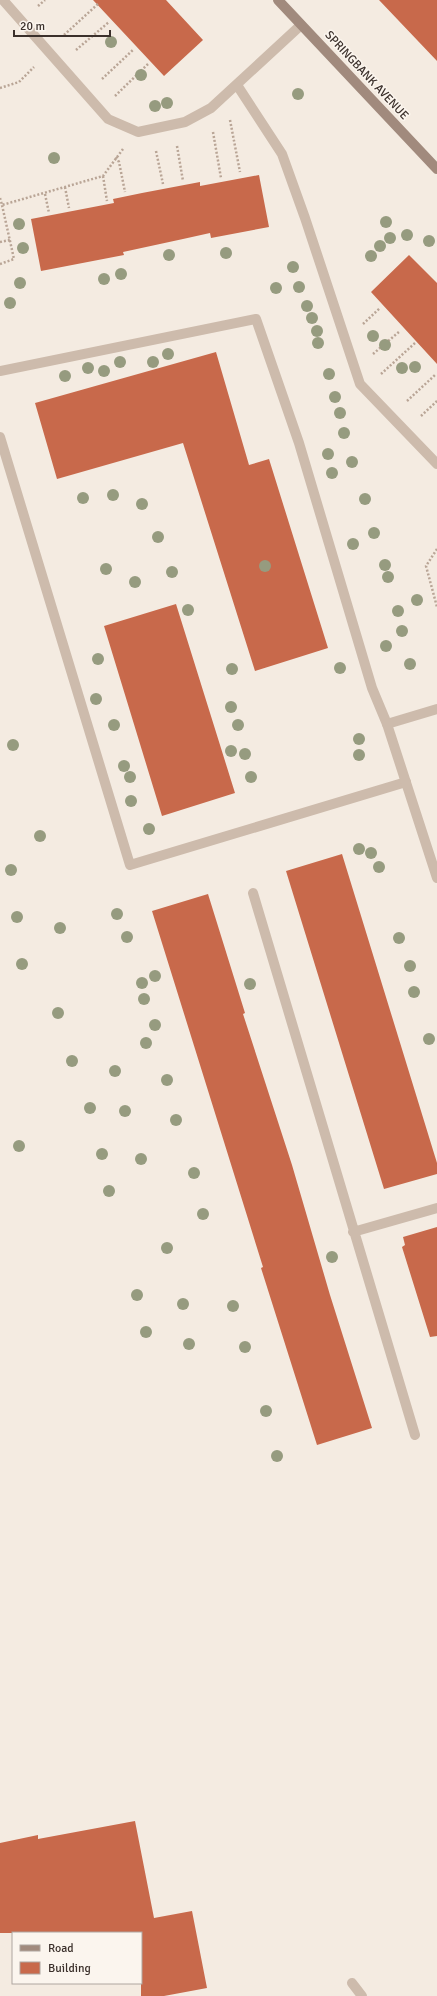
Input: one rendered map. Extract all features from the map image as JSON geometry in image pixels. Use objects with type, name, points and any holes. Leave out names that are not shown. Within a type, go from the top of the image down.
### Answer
[{"type":"main road","name":"SPRINGBANK AVENUE","points":[[278,0],[437,169]]},
{"type":"street","points":[[3,0],[108,119],[138,132],[185,122],[208,109],[226,95],[301,26]]},
{"type":"street","points":[[236,85],[282,154],[360,384],[437,464]]},
{"type":"street","points":[[0,371],[256,319],[299,443],[372,688],[387,724],[437,878]]},
{"type":"street","points":[[0,437],[130,866],[406,782]]},
{"type":"street","points":[[387,724],[437,709]]},
{"type":"street","points":[[253,892],[415,1435]]},
{"type":"street","points":[[354,1232],[437,1208]]},
{"type":"street","points":[[352,1983],[362,1996]]},
{"type":"path","points":[[0,88],[19,82],[99,3]]},
{"type":"path","points":[[60,64],[109,22]]},
{"type":"path","points":[[86,93],[134,49]]},
{"type":"path","points":[[100,110],[148,64]]},
{"type":"path","points":[[226,95],[240,172]]},
{"type":"path","points":[[208,109],[221,178]]},
{"type":"path","points":[[172,124],[183,181]]},
{"type":"path","points":[[153,128],[163,184]]},
{"type":"path","points":[[2,205],[45,194],[103,176],[116,157],[138,132]]},
{"type":"path","points":[[116,157],[119,162],[125,192]]},
{"type":"path","points":[[103,176],[107,201]]},
{"type":"path","points":[[65,187],[69,208]]},
{"type":"path","points":[[45,194],[49,213]]},
{"type":"path","points":[[0,198],[14,260],[0,264]]},
{"type":"path","points":[[0,242],[10,240]]},
{"type":"path","points":[[355,369],[400,331]]},
{"type":"path","points":[[365,388],[415,343]]},
{"type":"path","points":[[391,416],[435,375]]},
{"type":"path","points":[[437,549],[426,566],[437,607]]},
{"type":"building","points":[[93,0],[166,0],[203,40],[164,76]]},
{"type":"building","points":[[379,0],[437,0],[437,61]]},
{"type":"building","points":[[259,175],[269,227],[211,238],[210,233],[123,252],[124,255],[41,271],[31,219],[114,203],[113,199],[142,193],[200,182],[200,186]]},
{"type":"building","points":[[409,255],[437,283],[437,364],[371,292]]},
{"type":"building","points":[[216,352],[249,465],[269,459],[328,648],[255,671],[183,443],[57,479],[35,403]]},
{"type":"building","points":[[176,604],[235,793],[162,816],[104,626]]},
{"type":"building","points":[[342,854],[437,1163],[437,1174],[384,1189],[286,871]]},
{"type":"building","points":[[208,894],[245,1013],[243,1014],[292,1165],[330,1295],[372,1428],[317,1445],[261,1268],[263,1267],[152,911]]},
{"type":"building","points":[[437,1227],[437,1336],[430,1337],[402,1247],[405,1245],[403,1237]]},
{"type":"building","points":[[135,1821],[154,1918],[192,1911],[207,1988],[164,1996],[141,1996],[142,1932],[0,1933],[0,1843],[38,1835],[38,1839]]}]
